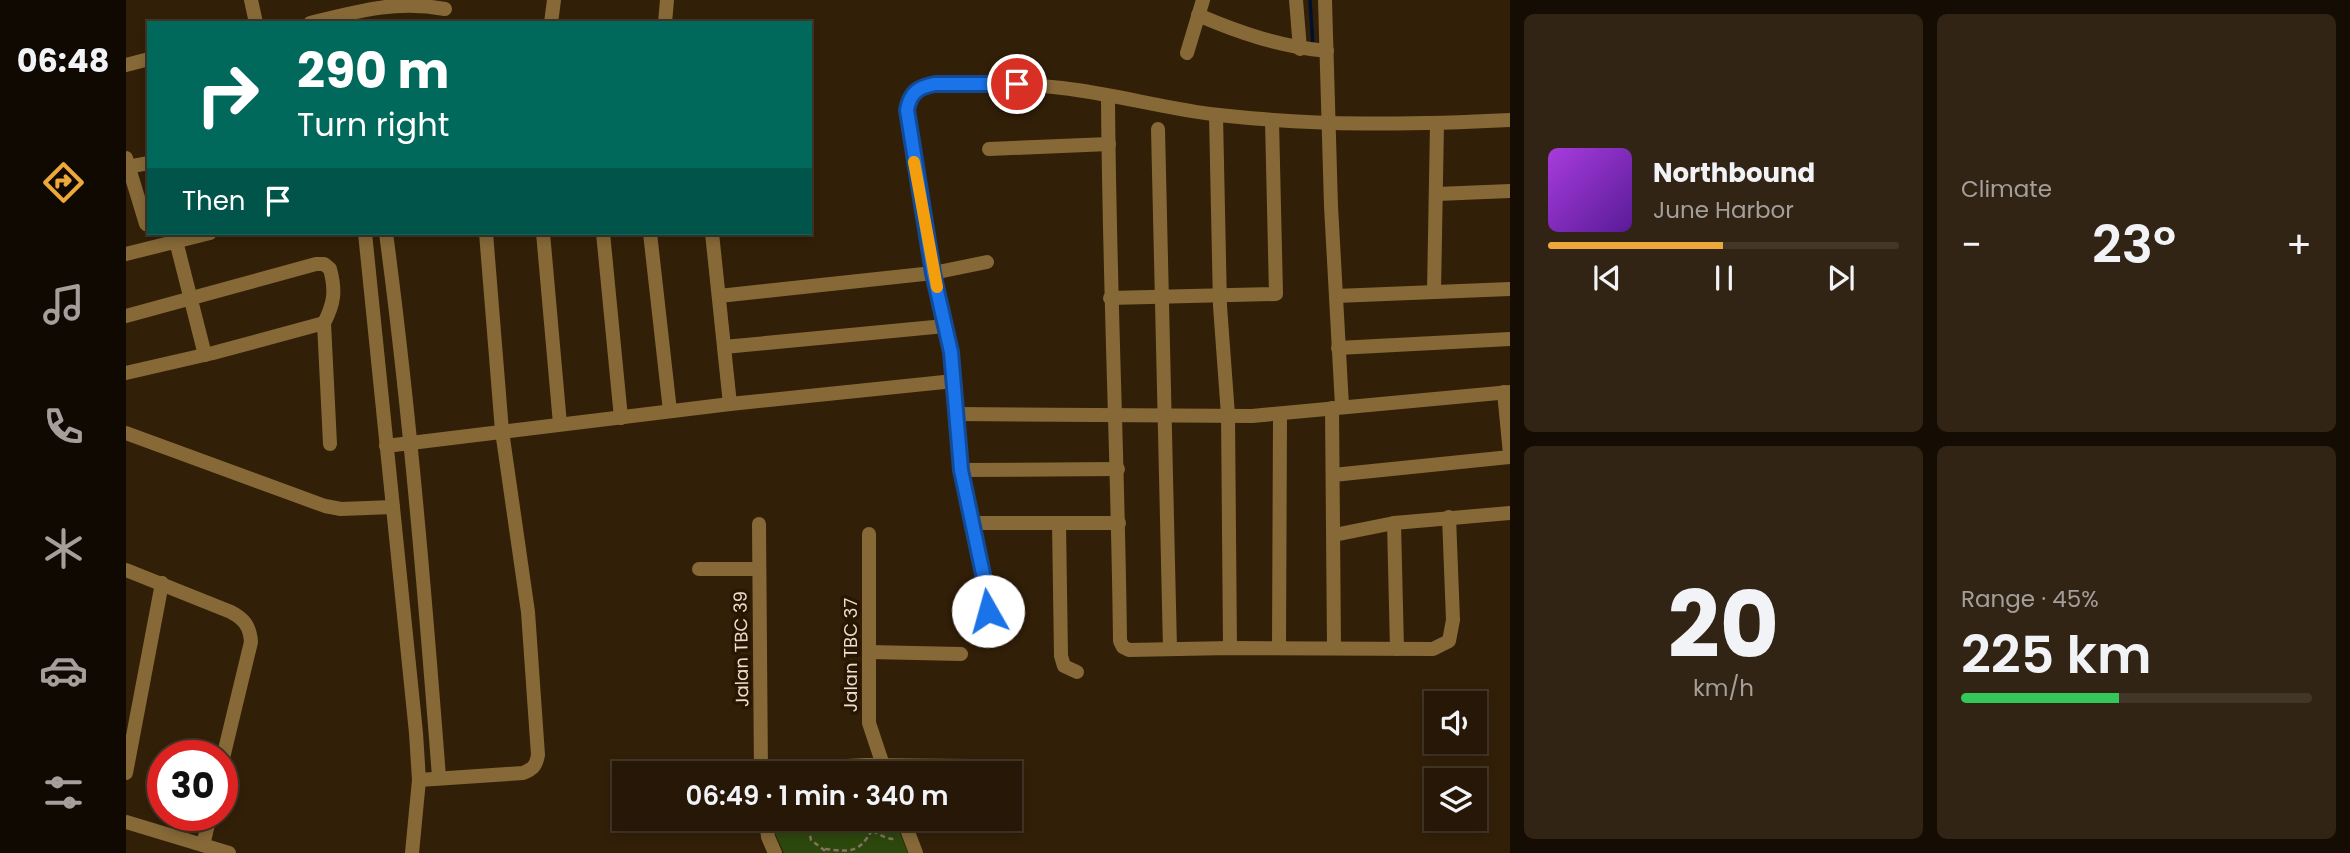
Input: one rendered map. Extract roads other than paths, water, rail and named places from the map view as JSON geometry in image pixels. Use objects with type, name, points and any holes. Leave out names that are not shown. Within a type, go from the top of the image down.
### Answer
[{"type":"street","points":[[251,0],[256,21]]},
{"type":"street","points":[[551,21],[554,0]]},
{"type":"street","points":[[665,21],[667,0]]},
{"type":"street","points":[[1187,53],[1203,0]]},
{"type":"street","points":[[1296,0],[1300,49]]},
{"type":"street","points":[[1325,0],[1338,348],[1333,475],[1334,648]]},
{"type":"street","points":[[319,21],[394,5],[419,4],[445,11]]},
{"type":"street","points":[[1198,15],[1264,40],[1300,49],[1327,51]]},
{"type":"street","points":[[126,65],[147,60]]},
{"type":"street","points":[[988,611],[961,470],[954,381],[908,123],[909,100],[914,92],[923,86],[935,84],[1017,84],[1063,88],[1216,115],[1330,125],[1510,120]]},
{"type":"street","points":[[1108,96],[1110,298],[1118,469],[1120,641],[1123,647],[1129,650],[1433,649],[1442,646],[1450,641],[1453,620],[1449,517]]},
{"type":"street","points":[[1216,115],[1220,296],[1228,415],[1230,648]]},
{"type":"street","points":[[1110,298],[1276,295],[1272,120]]},
{"type":"street","points":[[1434,292],[1437,124]]},
{"type":"street","points":[[1158,130],[1170,649]]},
{"type":"street","points":[[989,149],[1109,144]]},
{"type":"street","points":[[146,224],[127,164],[147,163]]},
{"type":"street","points":[[1437,194],[1510,191]]},
{"type":"street","points":[[126,254],[202,235]]},
{"type":"street","points":[[365,235],[419,780],[412,853]]},
{"type":"street","points":[[386,235],[409,443],[439,777]]},
{"type":"street","points":[[419,780],[523,773],[536,765],[538,755],[528,612],[502,431],[486,235]]},
{"type":"street","points":[[543,235],[560,424]]},
{"type":"street","points":[[603,235],[621,418]]},
{"type":"street","points":[[650,235],[670,411]]},
{"type":"street","points":[[712,235],[730,404]]},
{"type":"street","points":[[176,241],[205,355]]},
{"type":"street","points":[[719,296],[933,273],[987,262]]},
{"type":"street","points":[[126,316],[324,264],[330,269],[335,296],[324,323],[330,444]]},
{"type":"street","points":[[1336,296],[1510,289]]},
{"type":"street","points":[[126,373],[324,323]]},
{"type":"street","points":[[724,347],[945,326]]},
{"type":"street","points":[[1338,348],[1510,339]]},
{"type":"street","points":[[386,446],[730,404],[954,381]]},
{"type":"street","points":[[955,414],[1280,415],[1337,407],[1507,392],[1510,456],[1333,475]]},
{"type":"street","points":[[1279,648],[1280,415]]},
{"type":"street","points":[[126,433],[325,506],[341,509],[393,507]]},
{"type":"street","points":[[961,470],[1118,469]]},
{"type":"street","points":[[1334,535],[1394,523],[1510,513]]},
{"type":"street","points":[[972,523],[1119,523]]},
{"type":"street","points":[[1059,523],[1061,656],[1065,666],[1077,672]]},
{"type":"street","points":[[1394,523],[1397,649]]},
{"type":"street","name":"Jalan TBC 39","points":[[760,524],[761,761]]},
{"type":"street","name":"Jalan TBC 37","points":[[869,534],[869,723],[882,761]]},
{"type":"street","points":[[699,569],[759,569]]},
{"type":"street","points":[[126,570],[231,612],[246,623],[251,631],[251,642],[227,740]]},
{"type":"street","points":[[126,773],[162,583]]},
{"type":"street","points":[[869,652],[961,654]]},
{"type":"street","points":[[126,822],[229,853]]},
{"type":"street","points":[[203,845],[206,831]]},
{"type":"street","points":[[767,831],[775,853]]},
{"type":"street","points":[[908,831],[916,853]]},
{"type":"waterway","points":[[1310,0],[1313,46]]}]
